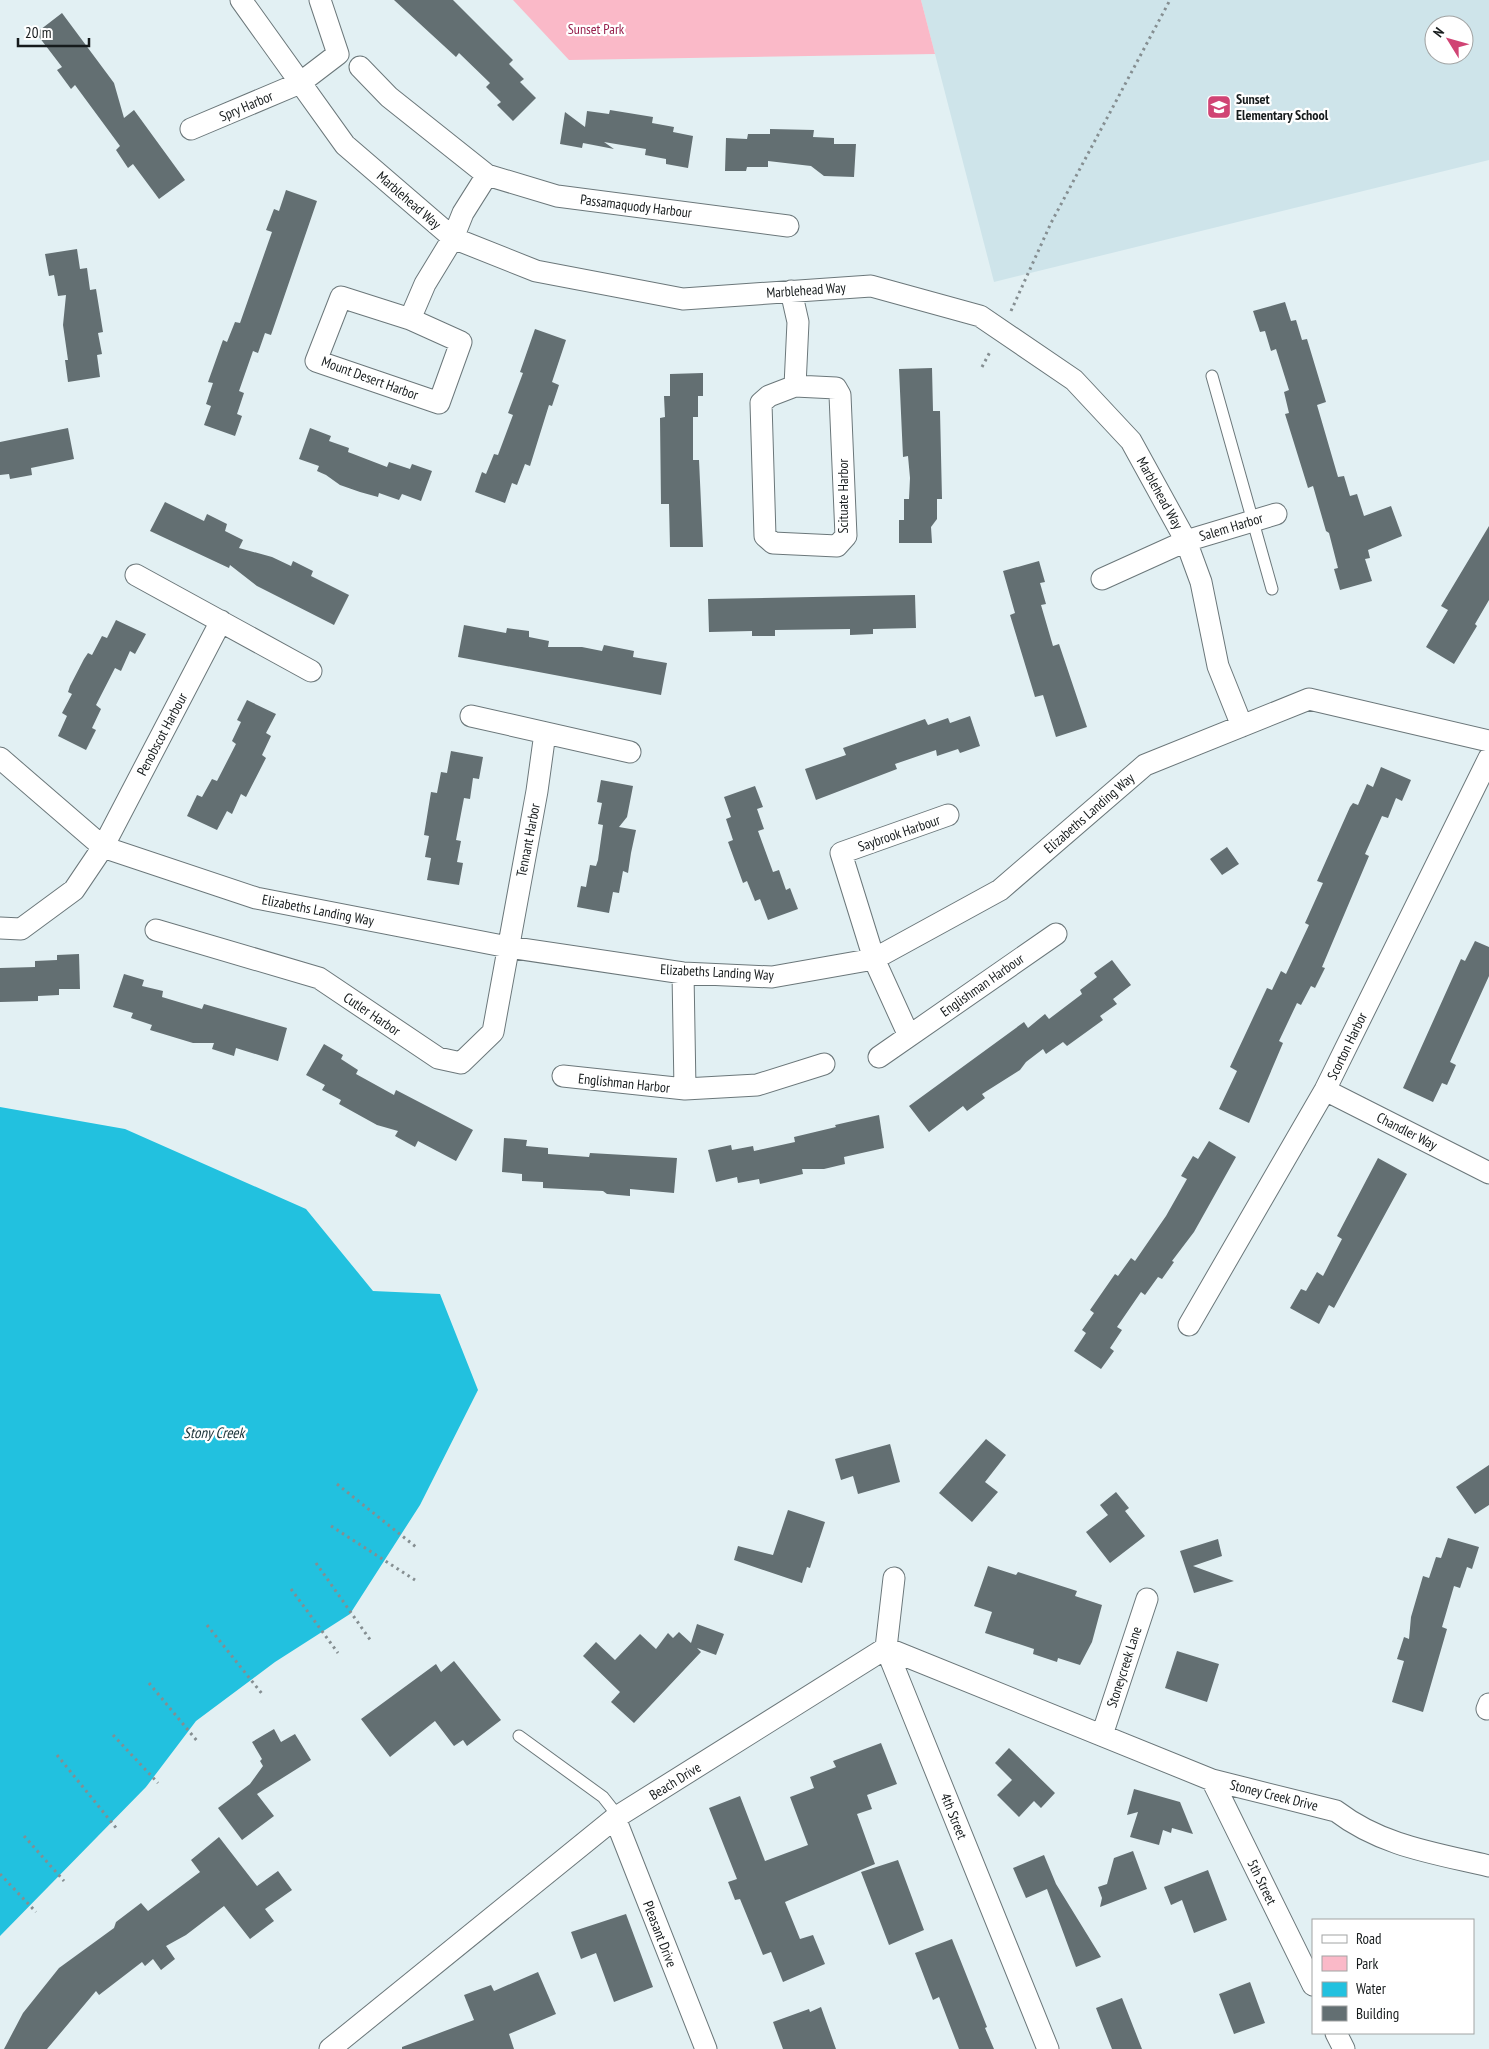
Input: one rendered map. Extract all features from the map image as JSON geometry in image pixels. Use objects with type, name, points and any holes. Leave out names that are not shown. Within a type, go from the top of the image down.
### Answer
[{"type":"street","name":"Marblehead Way","points":[[241,0],[345,144],[453,238],[536,271],[683,299],[871,286],[980,316],[1074,380],[1131,441],[1186,541],[1201,582],[1218,666],[1242,726]]},
{"type":"street","name":"Spry Harbor","points":[[191,129],[300,83],[338,54],[320,0]]},
{"type":"street","name":"Passamaquody Harbour","points":[[360,67],[389,97],[487,175],[557,196],[788,226]]},
{"type":"street","points":[[410,319],[425,284],[453,238],[463,213],[487,175]]},
{"type":"street","points":[[791,292],[798,322],[795,386]]},
{"type":"street","name":"Mount Desert Harbor","points":[[341,297],[410,319],[461,342],[439,403],[316,361],[341,297]]},
{"type":"street","name":"Scituate Harbor","points":[[795,386],[836,388],[840,395],[846,536],[837,546],[772,543],[765,536],[761,403],[769,396],[795,386]]},
{"type":"street","name":"Salem Harbor","points":[[1102,579],[1186,541],[1276,514]]},
{"type":"street","points":[[136,575],[311,671]]},
{"type":"street","name":"Penobscot Harbour","points":[[0,928],[21,929],[74,890],[103,847],[221,621]]},
{"type":"street","name":"Elizabeths Landing Way","points":[[0,758],[103,847],[256,898],[508,947],[683,973],[772,977],[874,959],[1000,890],[1145,765],[1309,699],[1489,741]]},
{"type":"street","points":[[471,716],[630,752]]},
{"type":"street","name":"Tennant Harbor","points":[[508,947],[537,791],[544,733]]},
{"type":"street","name":"Scorton Harbor","points":[[1189,1325],[1325,1090],[1489,758]]},
{"type":"street","name":"Saybrook Harbour","points":[[874,959],[841,853],[948,816]]},
{"type":"street","name":"Cutler Harbor","points":[[156,930],[319,978],[438,1058],[462,1063],[493,1032],[508,947]]},
{"type":"street","name":"Englishman Harbour","points":[[879,1057],[1056,934]]},
{"type":"street","points":[[874,959],[908,1036]]},
{"type":"street","name":"Englishman Harbor","points":[[683,973],[685,1089]]},
{"type":"street","name":"Englishman Harbor","points":[[563,1076],[685,1089],[757,1085],[824,1064]]},
{"type":"street","name":"Chandler Way","points":[[1325,1090],[1489,1173]]},
{"type":"street","name":"4th Street","points":[[894,1578],[886,1648],[1048,2049]]},
{"type":"street","name":"Stoneycreek Lane","points":[[1102,1735],[1147,1599]]},
{"type":"street","name":"Stoney Creek Drive","points":[[886,1648],[1212,1780],[1336,1811],[1351,1823],[1389,1842],[1489,1866]]},
{"type":"street","name":"Beach Drive","points":[[330,2049],[617,1817],[886,1648]]},
{"type":"street","name":"5th Street","points":[[1212,1780],[1312,1982]]},
{"type":"street","name":"Pleasant Drive","points":[[617,1817],[706,2049]]},
{"type":"street","points":[[1336,2034],[1344,2049]]},
{"type":"lane","points":[[1212,376],[1251,521],[1272,589]]},
{"type":"lane","points":[[520,1736],[603,1797],[617,1817]]},
{"type":"path","points":[[982,367],[1051,223],[1170,0]]},
{"type":"path","points":[[337,1484],[416,1547]]},
{"type":"path","points":[[331,1526],[415,1580]]},
{"type":"path","points":[[316,1563],[371,1641]]},
{"type":"path","points":[[291,1589],[338,1653]]},
{"type":"path","points":[[207,1625],[263,1695]]},
{"type":"path","points":[[149,1683],[198,1742]]},
{"type":"path","points":[[113,1735],[158,1783]]},
{"type":"path","points":[[57,1755],[118,1829]]},
{"type":"path","points":[[24,1836],[64,1881]]},
{"type":"path","points":[[0,1874],[36,1912]]},
{"type":"shaded area","name":"Sunset Elementary School","points":[[921,0],[1489,0],[1489,160],[994,282]]},
{"type":"green space","name":"Sunset Park","points":[[513,0],[921,0],[935,54],[569,60]]},
{"type":"water","name":"Stony Creek","points":[[0,1107],[125,1129],[306,1209],[373,1291],[440,1294],[478,1390],[420,1505],[350,1614],[275,1662],[196,1721],[146,1787],[0,1936]]},
{"type":"building","points":[[394,0],[453,0],[513,60],[509,64],[524,79],[520,82],[536,98],[513,121],[497,105],[501,102],[486,87],[490,83],[459,53],[456,57]]},
{"type":"building","points":[[62,13],[114,83],[124,118],[134,110],[185,180],[159,199],[133,164],[128,168],[116,150],[120,146],[75,85],[71,89],[57,70],[62,67],[36,33]]},
{"type":"building","points":[[610,110],[653,117],[652,123],[674,127],[673,132],[693,136],[688,168],[666,164],[666,159],[645,155],[646,149],[604,142],[614,149],[583,143],[582,148],[560,144],[565,112],[585,127],[587,111],[609,114]]},
{"type":"building","points":[[770,129],[814,130],[813,137],[834,138],[834,144],[856,144],[854,177],[824,176],[811,166],[768,161],[768,167],[747,167],[746,171],[725,171],[726,138],[747,139],[748,134],[770,134]]},
{"type":"building","points":[[286,190],[317,201],[271,335],[265,333],[258,353],[253,351],[239,391],[244,393],[237,414],[242,416],[235,436],[204,425],[211,406],[206,404],[213,383],[208,382],[223,340],[227,342],[235,322],[240,323],[272,232],[266,230],[274,209],[279,211]]},
{"type":"building","points":[[77,249],[80,269],[87,268],[90,290],[96,289],[103,332],[98,333],[102,354],[97,355],[100,377],[68,382],[65,360],[68,360],[63,325],[66,295],[58,296],[54,275],[49,276],[45,254]]},
{"type":"building","points":[[1285,302],[1291,321],[1296,320],[1302,340],[1307,339],[1326,402],[1317,405],[1338,477],[1344,476],[1350,496],[1357,494],[1364,516],[1391,506],[1402,536],[1368,550],[1370,558],[1365,559],[1372,581],[1340,590],[1334,569],[1338,568],[1329,533],[1326,531],[1313,486],[1308,488],[1285,414],[1289,413],[1284,392],[1289,390],[1276,349],[1271,351],[1265,331],[1260,332],[1253,311]]},
{"type":"building","points":[[535,329],[566,340],[552,382],[559,385],[552,406],[549,405],[530,466],[525,464],[517,485],[512,483],[505,503],[475,492],[482,472],[486,474],[494,454],[498,455],[513,415],[508,413],[523,373],[520,372]]},
{"type":"building","points":[[932,368],[933,411],[940,411],[942,499],[937,499],[937,519],[931,527],[932,543],[899,543],[899,520],[904,520],[904,499],[909,499],[910,478],[908,456],[903,457],[899,369]]},
{"type":"building","points":[[703,373],[703,396],[698,396],[698,417],[693,417],[693,460],[699,460],[703,547],[670,547],[669,504],[661,504],[660,418],[665,417],[664,396],[670,396],[670,374]]},
{"type":"building","points":[[68,428],[74,459],[31,468],[32,475],[10,479],[9,474],[0,475],[0,442]]},
{"type":"building","points":[[310,428],[331,436],[329,441],[349,448],[348,452],[387,467],[389,462],[410,469],[412,464],[432,471],[421,501],[402,494],[399,500],[379,493],[378,497],[360,492],[340,485],[317,471],[319,466],[299,459]]},
{"type":"building","points":[[165,502],[204,521],[207,514],[227,524],[225,531],[243,540],[239,548],[272,557],[291,566],[293,561],[313,571],[311,576],[349,595],[334,625],[257,586],[230,565],[229,568],[150,531]]},
{"type":"building","points":[[1489,526],[1489,600],[1475,624],[1477,626],[1454,664],[1426,647],[1448,610],[1441,606]]},
{"type":"building","points":[[1039,561],[1045,582],[1040,583],[1046,604],[1041,605],[1053,646],[1059,644],[1087,727],[1056,737],[1043,695],[1035,697],[1010,615],[1015,613],[1003,571]]},
{"type":"building","points":[[915,595],[916,628],[873,629],[873,634],[850,635],[850,629],[775,630],[775,636],[752,636],[752,631],[709,632],[708,599]]},
{"type":"building","points":[[116,620],[146,634],[135,654],[130,651],[121,671],[115,668],[96,705],[101,709],[92,728],[96,730],[86,750],[58,736],[67,716],[62,713],[72,694],[68,692],[70,686],[84,659],[88,653],[92,655],[102,636],[107,638]]},
{"type":"building","points":[[464,625],[506,633],[507,628],[529,631],[529,637],[549,641],[548,647],[582,647],[602,651],[604,645],[634,651],[633,657],[667,663],[661,695],[458,657]]},
{"type":"building","points":[[247,700],[276,714],[266,733],[271,736],[262,755],[266,758],[246,797],[241,794],[232,814],[227,811],[217,830],[187,816],[197,795],[202,797],[212,779],[217,781],[236,744],[232,741],[241,722],[237,720]]},
{"type":"building","points":[[970,716],[980,746],[960,753],[958,749],[937,756],[936,750],[895,764],[897,769],[816,800],[805,769],[846,755],[843,748],[925,719],[928,725],[948,718],[950,723]]},
{"type":"building","points":[[451,751],[483,757],[479,779],[473,778],[470,799],[464,798],[456,840],[461,841],[457,862],[463,863],[459,885],[427,880],[431,858],[425,857],[429,836],[424,835],[431,792],[437,793],[441,772],[447,773]]},
{"type":"building","points":[[1381,767],[1411,780],[1402,801],[1396,798],[1388,818],[1382,816],[1365,854],[1369,856],[1322,967],[1325,968],[1315,988],[1311,986],[1301,1005],[1297,1003],[1279,1041],[1283,1043],[1249,1123],[1219,1109],[1237,1071],[1230,1067],[1267,988],[1272,990],[1281,971],[1286,974],[1309,925],[1305,923],[1323,883],[1317,881],[1350,807],[1353,803],[1358,805],[1367,784],[1373,787]]},
{"type":"building","points":[[601,780],[633,786],[627,817],[619,827],[636,830],[628,873],[623,871],[619,893],[613,892],[609,913],[577,907],[581,886],[586,887],[590,865],[596,866],[598,860],[603,825],[598,824],[602,803],[597,802]]},
{"type":"building","points":[[755,786],[763,807],[757,809],[764,829],[758,831],[773,872],[779,870],[786,890],[790,888],[798,909],[768,920],[760,899],[755,901],[747,881],[743,883],[728,842],[733,840],[726,819],[731,817],[724,797]]},
{"type":"building","points":[[1227,847],[1239,864],[1222,875],[1210,859]]},
{"type":"building","points":[[1475,941],[1489,947],[1489,976],[1450,1062],[1456,1065],[1447,1085],[1442,1083],[1433,1102],[1403,1088],[1461,959],[1465,961]]},
{"type":"building","points":[[79,954],[80,989],[59,989],[59,995],[38,996],[38,1001],[0,1002],[0,968],[35,967],[35,961],[57,960],[57,955]]},
{"type":"building","points":[[1112,960],[1131,985],[1113,999],[1117,1004],[1100,1016],[1103,1020],[1067,1046],[1063,1042],[1046,1054],[1043,1049],[1026,1062],[1020,1070],[982,1094],[985,1098],[967,1111],[963,1106],[929,1132],[909,1106],[1024,1022],[1028,1028],[1045,1014],[1049,1019],[1082,994],[1080,990],[1097,977],[1094,973]]},
{"type":"building","points":[[124,974],[144,980],[142,986],[163,991],[162,997],[202,1009],[204,1004],[287,1028],[278,1061],[236,1048],[234,1056],[212,1049],[214,1043],[193,1043],[150,1030],[152,1025],[131,1018],[133,1013],[113,1007]]},
{"type":"building","points":[[324,1044],[343,1055],[341,1059],[358,1070],[356,1074],[394,1095],[396,1090],[473,1130],[456,1161],[418,1141],[415,1147],[395,1136],[398,1131],[377,1125],[339,1104],[341,1100],[322,1090],[325,1085],[306,1075]]},
{"type":"building","points":[[879,1115],[884,1148],[844,1157],[845,1164],[824,1169],[802,1169],[803,1174],[760,1184],[759,1179],[738,1183],[737,1177],[716,1182],[708,1150],[731,1145],[732,1150],[753,1146],[754,1151],[795,1142],[794,1137]]},
{"type":"building","points":[[504,1138],[527,1140],[526,1146],[548,1148],[548,1154],[589,1157],[590,1153],[677,1158],[674,1193],[630,1189],[630,1196],[607,1194],[603,1191],[543,1188],[543,1182],[522,1181],[522,1174],[502,1172]]},
{"type":"building","points":[[1209,1141],[1236,1157],[1194,1232],[1172,1261],[1174,1262],[1162,1279],[1158,1277],[1145,1295],[1141,1292],[1117,1327],[1122,1330],[1110,1348],[1114,1351],[1101,1369],[1074,1351],[1086,1333],[1082,1330],[1094,1313],[1090,1310],[1115,1274],[1118,1276],[1131,1258],[1135,1261],[1166,1216],[1187,1179],[1181,1176],[1193,1156],[1198,1159]]},
{"type":"building","points":[[1378,1158],[1407,1174],[1334,1308],[1329,1305],[1319,1324],[1290,1308],[1301,1289],[1306,1291],[1317,1272],[1323,1276],[1342,1239],[1337,1236]]},
{"type":"building","points":[[986,1439],[1006,1455],[985,1482],[998,1492],[972,1522],[939,1493]]},
{"type":"building","points":[[890,1444],[900,1482],[858,1494],[853,1476],[841,1480],[835,1459]]},
{"type":"building","points":[[1489,1465],[1489,1505],[1475,1514],[1456,1487]]},
{"type":"building","points":[[1116,1492],[1129,1508],[1125,1511],[1145,1536],[1110,1563],[1086,1532],[1108,1515],[1100,1505]]},
{"type":"building","points":[[788,1510],[825,1522],[810,1568],[807,1567],[802,1583],[734,1560],[738,1546],[773,1555]]},
{"type":"building","points":[[1448,1538],[1479,1547],[1472,1569],[1467,1567],[1460,1588],[1454,1586],[1442,1627],[1447,1629],[1423,1712],[1392,1702],[1404,1661],[1397,1659],[1404,1637],[1409,1639],[1411,1617],[1423,1576],[1429,1578],[1436,1557],[1441,1558]]},
{"type":"building","points":[[1218,1539],[1222,1556],[1193,1566],[1234,1581],[1194,1593],[1180,1551]]},
{"type":"building","points":[[988,1566],[1016,1575],[1018,1572],[1077,1591],[1075,1596],[1102,1605],[1092,1642],[1080,1665],[1058,1658],[1057,1662],[1033,1654],[1034,1649],[985,1633],[992,1612],[974,1606]]},
{"type":"building","points":[[697,1624],[724,1634],[716,1655],[697,1648],[701,1652],[634,1723],[611,1702],[620,1692],[583,1656],[596,1642],[615,1660],[640,1634],[656,1649],[668,1633],[673,1638],[679,1632],[691,1643]]},
{"type":"building","points":[[1177,1651],[1219,1664],[1207,1702],[1165,1688]]},
{"type":"building","points":[[454,1661],[501,1720],[467,1746],[463,1740],[454,1746],[435,1721],[390,1757],[361,1719],[436,1664],[441,1672]]},
{"type":"building","points":[[274,1729],[281,1742],[295,1734],[311,1760],[257,1794],[274,1816],[242,1840],[218,1808],[250,1784],[263,1766],[260,1761],[262,1759],[252,1742]]},
{"type":"building","points":[[881,1743],[897,1784],[867,1795],[872,1809],[857,1814],[875,1864],[785,1902],[800,1939],[813,1935],[825,1964],[783,1982],[771,1952],[763,1955],[740,1899],[735,1900],[728,1882],[737,1879],[709,1808],[740,1796],[765,1861],[808,1845],[790,1797],[814,1788],[810,1777],[836,1767],[833,1761]]},
{"type":"building","points":[[1009,1748],[1055,1793],[1041,1808],[1034,1801],[1019,1817],[997,1795],[1012,1780],[995,1763]]},
{"type":"building","points":[[1134,1789],[1180,1802],[1193,1834],[1172,1828],[1171,1833],[1163,1830],[1159,1845],[1130,1837],[1138,1812],[1127,1815]]},
{"type":"building","points":[[219,1837],[257,1886],[278,1871],[292,1890],[265,1909],[274,1921],[250,1939],[224,1906],[186,1935],[166,1946],[175,1959],[161,1970],[153,1959],[145,1966],[142,1962],[99,1995],[96,1991],[47,2049],[4,2049],[23,2013],[59,1968],[114,1928],[116,1922],[141,1903],[148,1911],[200,1872],[191,1860]]},
{"type":"building","points":[[1133,1851],[1147,1889],[1100,1907],[1102,1898],[1098,1887],[1107,1884],[1114,1858]]},
{"type":"building","points":[[1044,1855],[1056,1884],[1101,1957],[1076,1967],[1047,1889],[1026,1898],[1013,1868]]},
{"type":"building","points":[[898,1860],[924,1930],[889,1945],[861,1872]]},
{"type":"building","points":[[1208,1870],[1227,1920],[1194,1933],[1182,1900],[1171,1905],[1164,1887]]},
{"type":"building","points":[[626,1914],[653,1987],[614,2002],[596,1953],[581,1959],[571,1932]]},
{"type":"building","points":[[952,1939],[994,2049],[959,2049],[939,1997],[933,2000],[915,1953]]},
{"type":"building","points":[[538,1972],[556,2014],[509,2034],[514,2049],[402,2049],[402,2047],[474,2020],[464,1995],[491,1985],[494,1991]]},
{"type":"building","points":[[1250,1982],[1265,2023],[1234,2034],[1219,1994]]},
{"type":"building","points":[[1122,1998],[1142,2049],[1112,2049],[1101,2021],[1096,2008]]},
{"type":"building","points":[[821,2007],[836,2049],[783,2049],[773,2022],[809,2009],[810,2012]]},
{"type":"place","name":"Sunset Elementary School","points":[[1219,107]]}]
